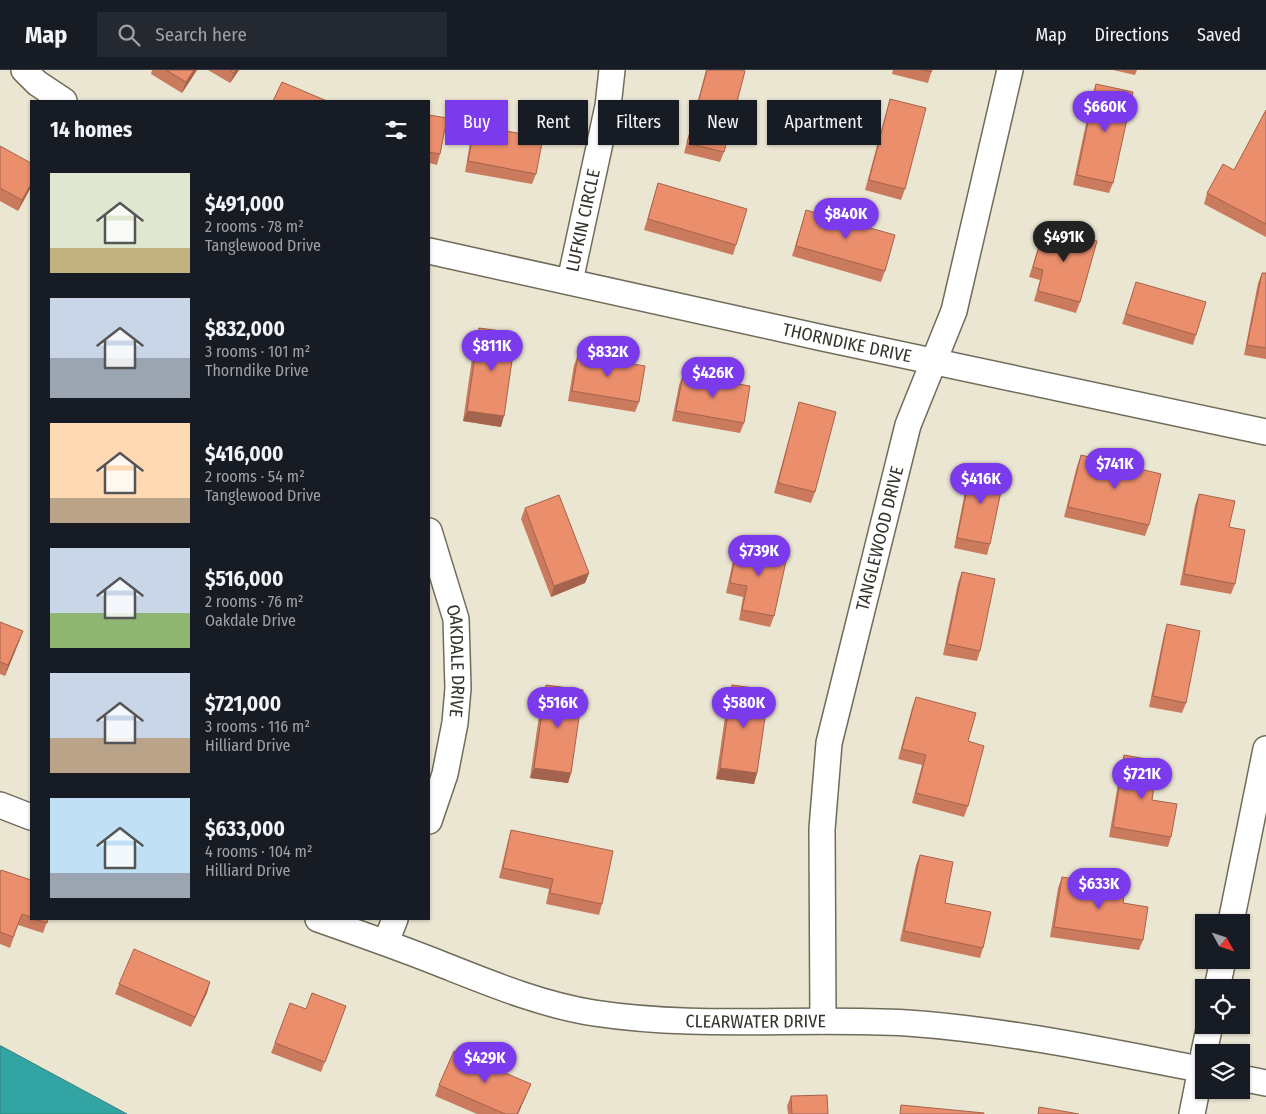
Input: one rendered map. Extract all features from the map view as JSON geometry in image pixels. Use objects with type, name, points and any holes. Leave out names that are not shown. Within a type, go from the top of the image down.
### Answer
[{"type":"street","points":[[24,70],[37,83],[62,100]]},
{"type":"street","name":"LUFKIN CIRCLE","points":[[570,281],[608,106],[612,70]]},
{"type":"street","name":"TANGLEWOOD DRIVE","points":[[823,1021],[822,829],[829,743],[908,425],[954,311],[1010,70]]},
{"type":"street","name":"THORNDIKE DRIVE","points":[[430,251],[933,362],[1266,432]]},
{"type":"street","name":"OAKDALE DRIVE","points":[[430,534],[456,619],[458,688],[455,723],[445,774],[430,818]]},
{"type":"street","points":[[1233,914],[1266,749]]},
{"type":"street","points":[[0,805],[30,817]]},
{"type":"street","name":"CLEARWATER DRIVE","points":[[321,920],[386,942],[497,986],[558,1006],[592,1013],[629,1017],[742,1023],[823,1021],[908,1024],[999,1033],[1195,1061]]},
{"type":"street","points":[[386,942],[395,920]]},
{"type":"street","points":[[1250,1080],[1266,1083]]},
{"type":"street","points":[[1192,1114],[1195,1099]]},
{"type":"water","points":[[1,1046],[127,1114],[0,1114]]},
{"type":"building","points":[[166,70],[194,70],[186,82]]},
{"type":"building","points":[[707,70],[745,71],[737,100],[699,100]]},
{"type":"building","points":[[282,82],[325,100],[273,100]]},
{"type":"building","points":[[1096,84],[1133,92],[1113,183],[1077,175]]},
{"type":"building","points":[[890,99],[926,108],[905,189],[869,180],[878,145],[881,145],[881,134]]},
{"type":"building","points":[[1266,110],[1266,224],[1207,193],[1223,164],[1234,170]]},
{"type":"building","points":[[430,115],[445,118],[440,154],[430,152]]},
{"type":"building","points":[[508,131],[518,133],[518,145],[542,145],[536,174],[468,161],[471,145],[508,145]]},
{"type":"building","points":[[695,145],[726,145],[724,152]]},
{"type":"building","points":[[0,146],[30,162],[30,186],[22,200],[0,188]]},
{"type":"building","points":[[658,183],[747,209],[736,245],[648,219]]},
{"type":"building","points":[[806,210],[895,235],[885,271],[796,246]]},
{"type":"building","points":[[1045,226],[1097,241],[1080,302],[1038,291],[1043,270],[1033,267]]},
{"type":"building","points":[[1262,273],[1266,273],[1266,348],[1247,345]]},
{"type":"building","points":[[1136,282],[1206,302],[1196,335],[1126,314]]},
{"type":"building","points":[[479,328],[516,333],[504,416],[467,411]]},
{"type":"building","points":[[578,355],[645,366],[639,402],[572,391]]},
{"type":"building","points":[[683,375],[750,386],[744,423],[676,411]]},
{"type":"building","points":[[799,402],[836,412],[815,492],[778,483]]},
{"type":"building","points":[[1081,455],[1161,474],[1149,525],[1068,507]]},
{"type":"building","points":[[972,466],[1005,472],[990,544],[957,538]]},
{"type":"building","points":[[1199,494],[1235,501],[1229,527],[1245,530],[1235,584],[1184,574]]},
{"type":"building","points":[[559,495],[589,573],[554,586],[525,508]]},
{"type":"building","points":[[738,542],[788,552],[774,616],[742,610],[747,586],[730,583]]},
{"type":"building","points":[[962,572],[995,579],[980,651],[947,644]]},
{"type":"building","points":[[0,622],[23,631],[8,665],[0,662]]},
{"type":"building","points":[[1167,624],[1200,631],[1186,703],[1153,696]]},
{"type":"building","points":[[546,685],[583,690],[571,773],[534,768]]},
{"type":"building","points":[[732,685],[769,690],[757,773],[720,768]]},
{"type":"building","points":[[916,697],[976,713],[968,741],[984,746],[968,806],[916,793],[926,755],[902,749]]},
{"type":"building","points":[[1124,755],[1158,761],[1152,800],[1177,804],[1171,837],[1113,827]]},
{"type":"building","points":[[511,830],[613,851],[602,904],[550,893],[553,879],[503,868]]},
{"type":"building","points":[[920,855],[953,862],[945,903],[991,912],[983,948],[904,931]]},
{"type":"building","points":[[1,870],[30,880],[30,917],[22,914],[13,937],[0,932]]},
{"type":"building","points":[[1062,877],[1125,887],[1123,903],[1148,907],[1143,940],[1054,927]]},
{"type":"building","points":[[134,949],[210,982],[195,1017],[119,984]]},
{"type":"building","points":[[312,993],[346,1006],[325,1062],[275,1043],[290,1003],[306,1009]]},
{"type":"building","points":[[454,1051],[531,1084],[517,1114],[505,1114],[439,1085]]},
{"type":"building","points":[[827,1095],[828,1114],[792,1114],[791,1096]]},
{"type":"building","points":[[901,1105],[984,1113],[984,1114],[900,1114]]},
{"type":"building","points":[[1039,1107],[1079,1114],[1038,1114]]}]
